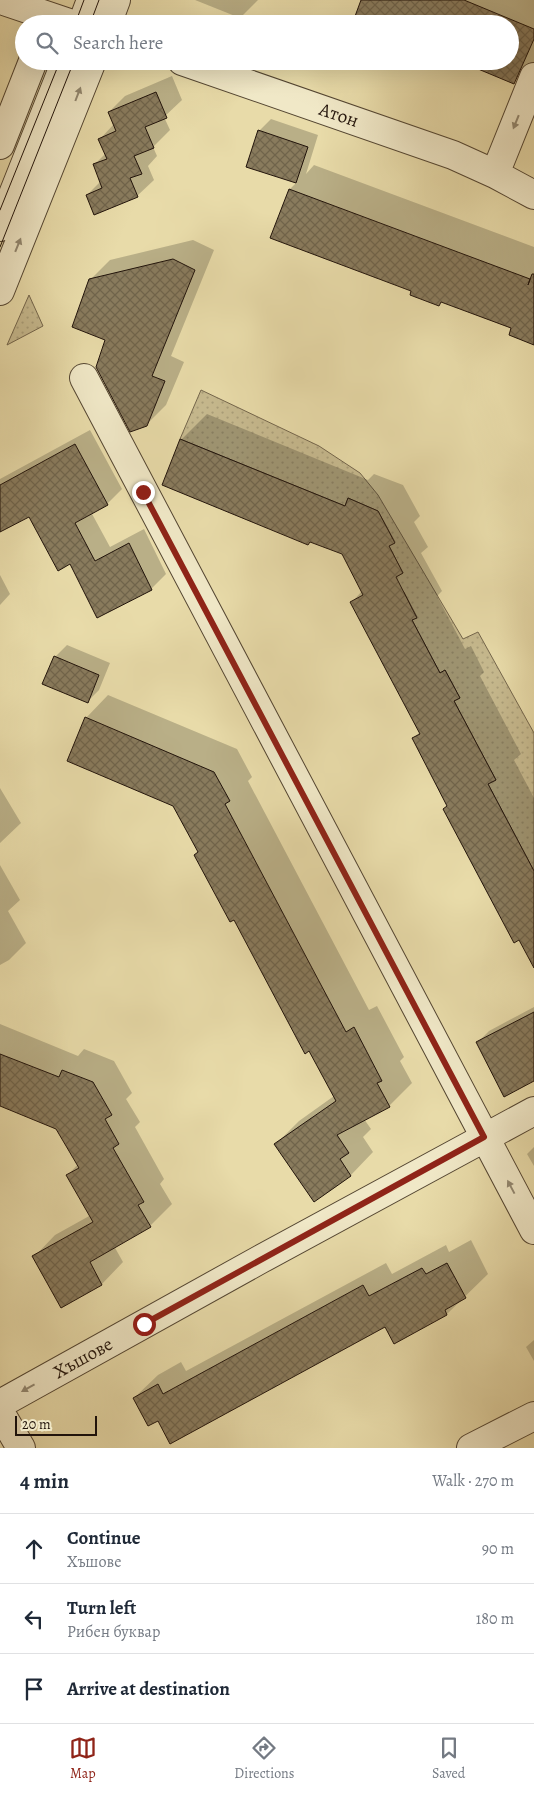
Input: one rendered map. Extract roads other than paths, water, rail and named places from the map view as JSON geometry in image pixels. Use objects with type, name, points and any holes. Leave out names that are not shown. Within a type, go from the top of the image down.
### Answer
[{"type":"street","points":[[1,0],[53,15]]},
{"type":"street","points":[[85,15],[91,0]]},
{"type":"street","points":[[110,15],[116,0]]},
{"type":"street","points":[[0,145],[29,70]]},
{"type":"street","points":[[0,227],[62,70]]},
{"type":"street","points":[[0,291],[88,70]]},
{"type":"street","name":"Атон","points":[[208,70],[454,155],[534,195]]},
{"type":"street","points":[[495,174],[534,77]]},
{"type":"street","points":[[84,378],[534,1230]]},
{"type":"street","name":"Хъшове","points":[[0,1404],[534,1111]]},
{"type":"street","points":[[0,1412],[21,1448]]},
{"type":"street","points":[[472,1448],[534,1416]]},
{"type":"tram line","points":[[78,15],[84,0]]},
{"type":"tram line","points":[[93,15],[99,0]]},
{"type":"tram line","points":[[0,210],[56,70]]},
{"type":"tram line","points":[[0,247],[70,70]]}]
